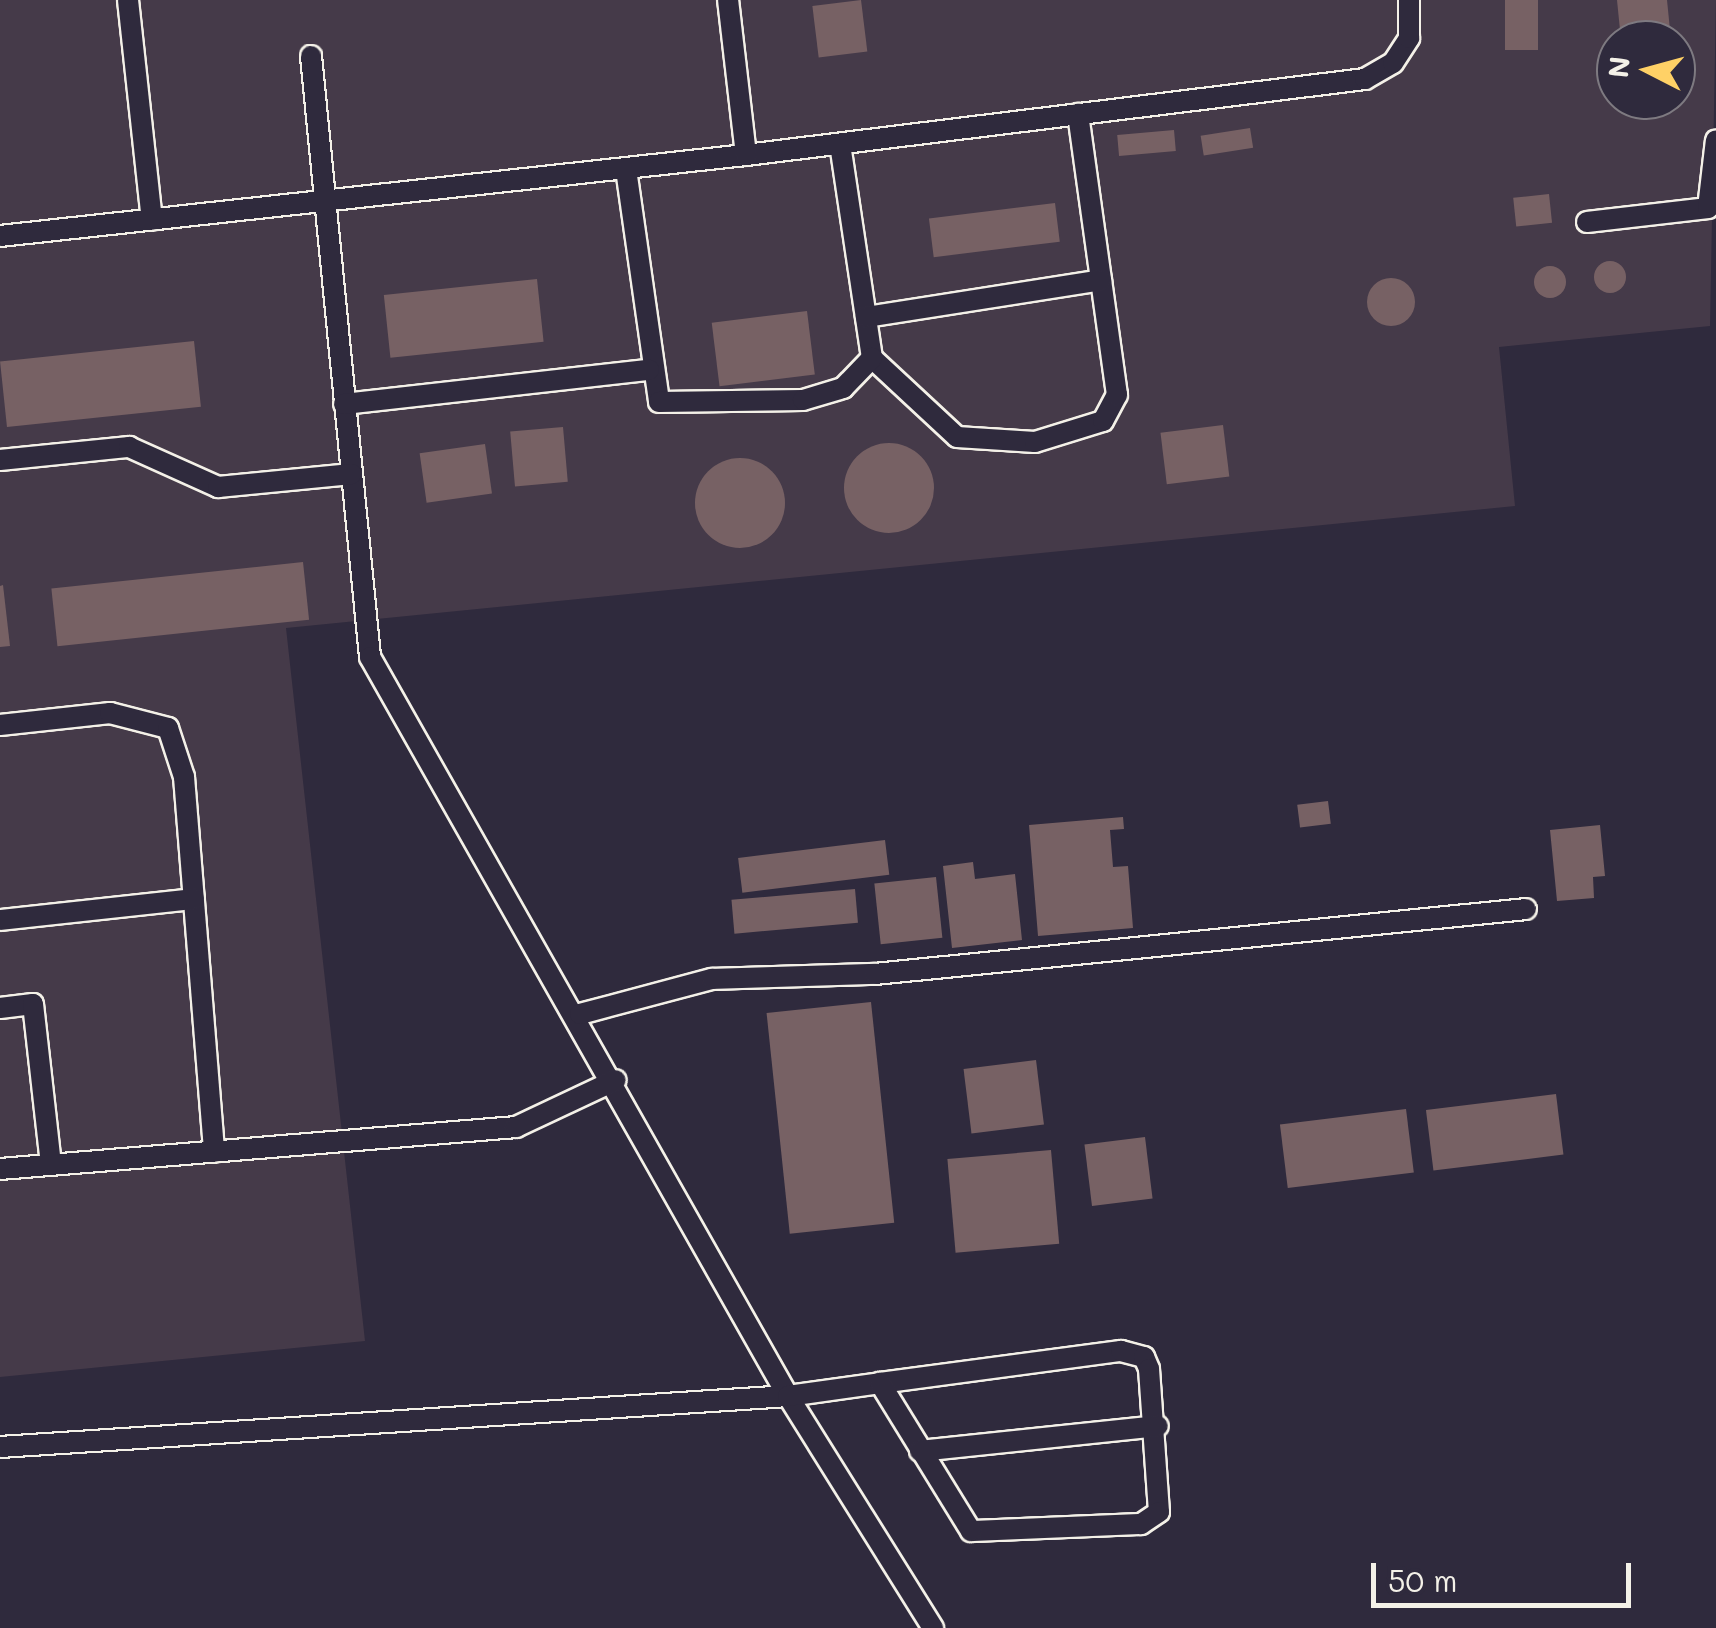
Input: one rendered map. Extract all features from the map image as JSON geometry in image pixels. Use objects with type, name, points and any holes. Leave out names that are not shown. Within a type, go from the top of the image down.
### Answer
[{"type":"lane","points":[[128,0],[152,220]]},
{"type":"lane","points":[[728,0],[746,156]]},
{"type":"lane","points":[[0,236],[746,156],[1366,78],[1393,63],[1409,38],[1409,0]]},
{"type":"lane","points":[[310,56],[370,658],[580,1014],[788,1396],[933,1628]]},
{"type":"lane","points":[[840,144],[872,358],[957,437],[999,444],[1072,436],[1103,421],[1117,395],[1078,114]]},
{"type":"lane","points":[[1587,222],[1708,208],[1716,140]]},
{"type":"lane","points":[[626,169],[649,370],[659,402],[680,408],[803,400],[844,388],[872,358]]},
{"type":"lane","points":[[866,317],[1101,280]]},
{"type":"lane","points":[[344,404],[649,370]]},
{"type":"lane","points":[[0,460],[129,448],[218,487],[351,474]]},
{"type":"lane","points":[[0,725],[110,713],[168,728],[184,777],[214,1152]]},
{"type":"lane","points":[[0,920],[194,899]]},
{"type":"lane","points":[[580,1014],[712,979],[874,974],[1526,909]]},
{"type":"lane","points":[[0,1008],[33,1004],[50,1165]]},
{"type":"lane","points":[[0,1169],[516,1127],[616,1080]]},
{"type":"lane","points":[[0,1447],[788,1396],[880,1382],[1132,1352],[1149,1368],[1163,1499],[1140,1524],[978,1534],[962,1524],[880,1382]]},
{"type":"lane","points":[[920,1451],[1158,1426]]},
{"type":"shaded area","points":[[0,0],[1716,0],[1710,326],[1499,347],[1515,506],[286,628],[365,1341],[0,1377]]},
{"type":"building","points":[[861,0],[867,52],[819,58],[812,6]]},
{"type":"building","points":[[1505,0],[1538,0],[1538,50],[1505,50]]},
{"type":"building","points":[[1617,0],[1667,0],[1669,20],[1619,20]]},
{"type":"building","points":[[1250,128],[1253,148],[1204,156],[1201,136]]},
{"type":"building","points":[[1174,130],[1176,151],[1119,156],[1117,135]]},
{"type":"building","points":[[1549,194],[1552,223],[1516,227],[1513,198]]},
{"type":"building","points":[[1055,203],[1060,242],[934,257],[929,218]]},
{"type":"building","points":[[1610,261],[1621,266],[1626,277],[1621,288],[1610,293],[1599,288],[1594,277],[1599,266]]},
{"type":"building","points":[[1550,266],[1561,271],[1566,282],[1561,293],[1550,298],[1539,293],[1534,282],[1539,271]]},
{"type":"building","points":[[1391,278],[1408,285],[1415,302],[1408,319],[1391,326],[1374,319],[1367,302],[1374,285]]},
{"type":"building","points":[[537,279],[544,342],[390,358],[384,295]]},
{"type":"building","points":[[807,311],[815,375],[720,386],[712,323]]},
{"type":"building","points":[[194,341],[201,407],[7,427],[0,361]]},
{"type":"building","points":[[1223,425],[1229,477],[1167,484],[1160,433]]},
{"type":"building","points":[[563,427],[568,482],[515,486],[510,432]]},
{"type":"building","points":[[889,443],[906,446],[921,456],[931,471],[931,505],[921,520],[906,530],[889,533],[872,530],[857,520],[847,505],[844,488],[847,471],[857,456],[872,446]]},
{"type":"building","points":[[485,444],[492,494],[427,503],[420,453]]},
{"type":"building","points":[[740,458],[757,461],[772,471],[782,486],[782,520],[772,535],[757,545],[740,548],[723,545],[708,535],[698,520],[695,503],[698,486],[708,471],[723,461]]},
{"type":"building","points":[[303,562],[309,620],[57,646],[51,588]]},
{"type":"building","points":[[3,585],[10,646],[0,647],[0,586]]},
{"type":"building","points":[[1328,801],[1331,824],[1300,828],[1297,805]]},
{"type":"building","points":[[1123,817],[1124,829],[1110,830],[1113,867],[1128,866],[1133,928],[1038,936],[1029,825]]},
{"type":"building","points":[[1600,825],[1605,876],[1593,877],[1594,898],[1557,901],[1550,830]]},
{"type":"building","points":[[885,840],[889,875],[742,893],[738,858]]},
{"type":"building","points":[[973,862],[975,879],[1015,874],[1022,940],[952,948],[943,866]]},
{"type":"building","points":[[936,877],[942,938],[881,944],[874,883]]},
{"type":"building","points":[[855,889],[858,923],[734,934],[731,900]]},
{"type":"building","points":[[871,1002],[894,1223],[790,1234],[767,1013]]},
{"type":"building","points":[[1036,1060],[1044,1125],[971,1133],[964,1069]]},
{"type":"building","points":[[1556,1094],[1563,1155],[1433,1171],[1426,1110]]},
{"type":"building","points":[[1406,1109],[1414,1173],[1288,1188],[1280,1124]]},
{"type":"building","points":[[1145,1137],[1153,1199],[1092,1206],[1084,1144]]},
{"type":"building","points":[[1051,1150],[1059,1244],[956,1253],[947,1159]]}]
